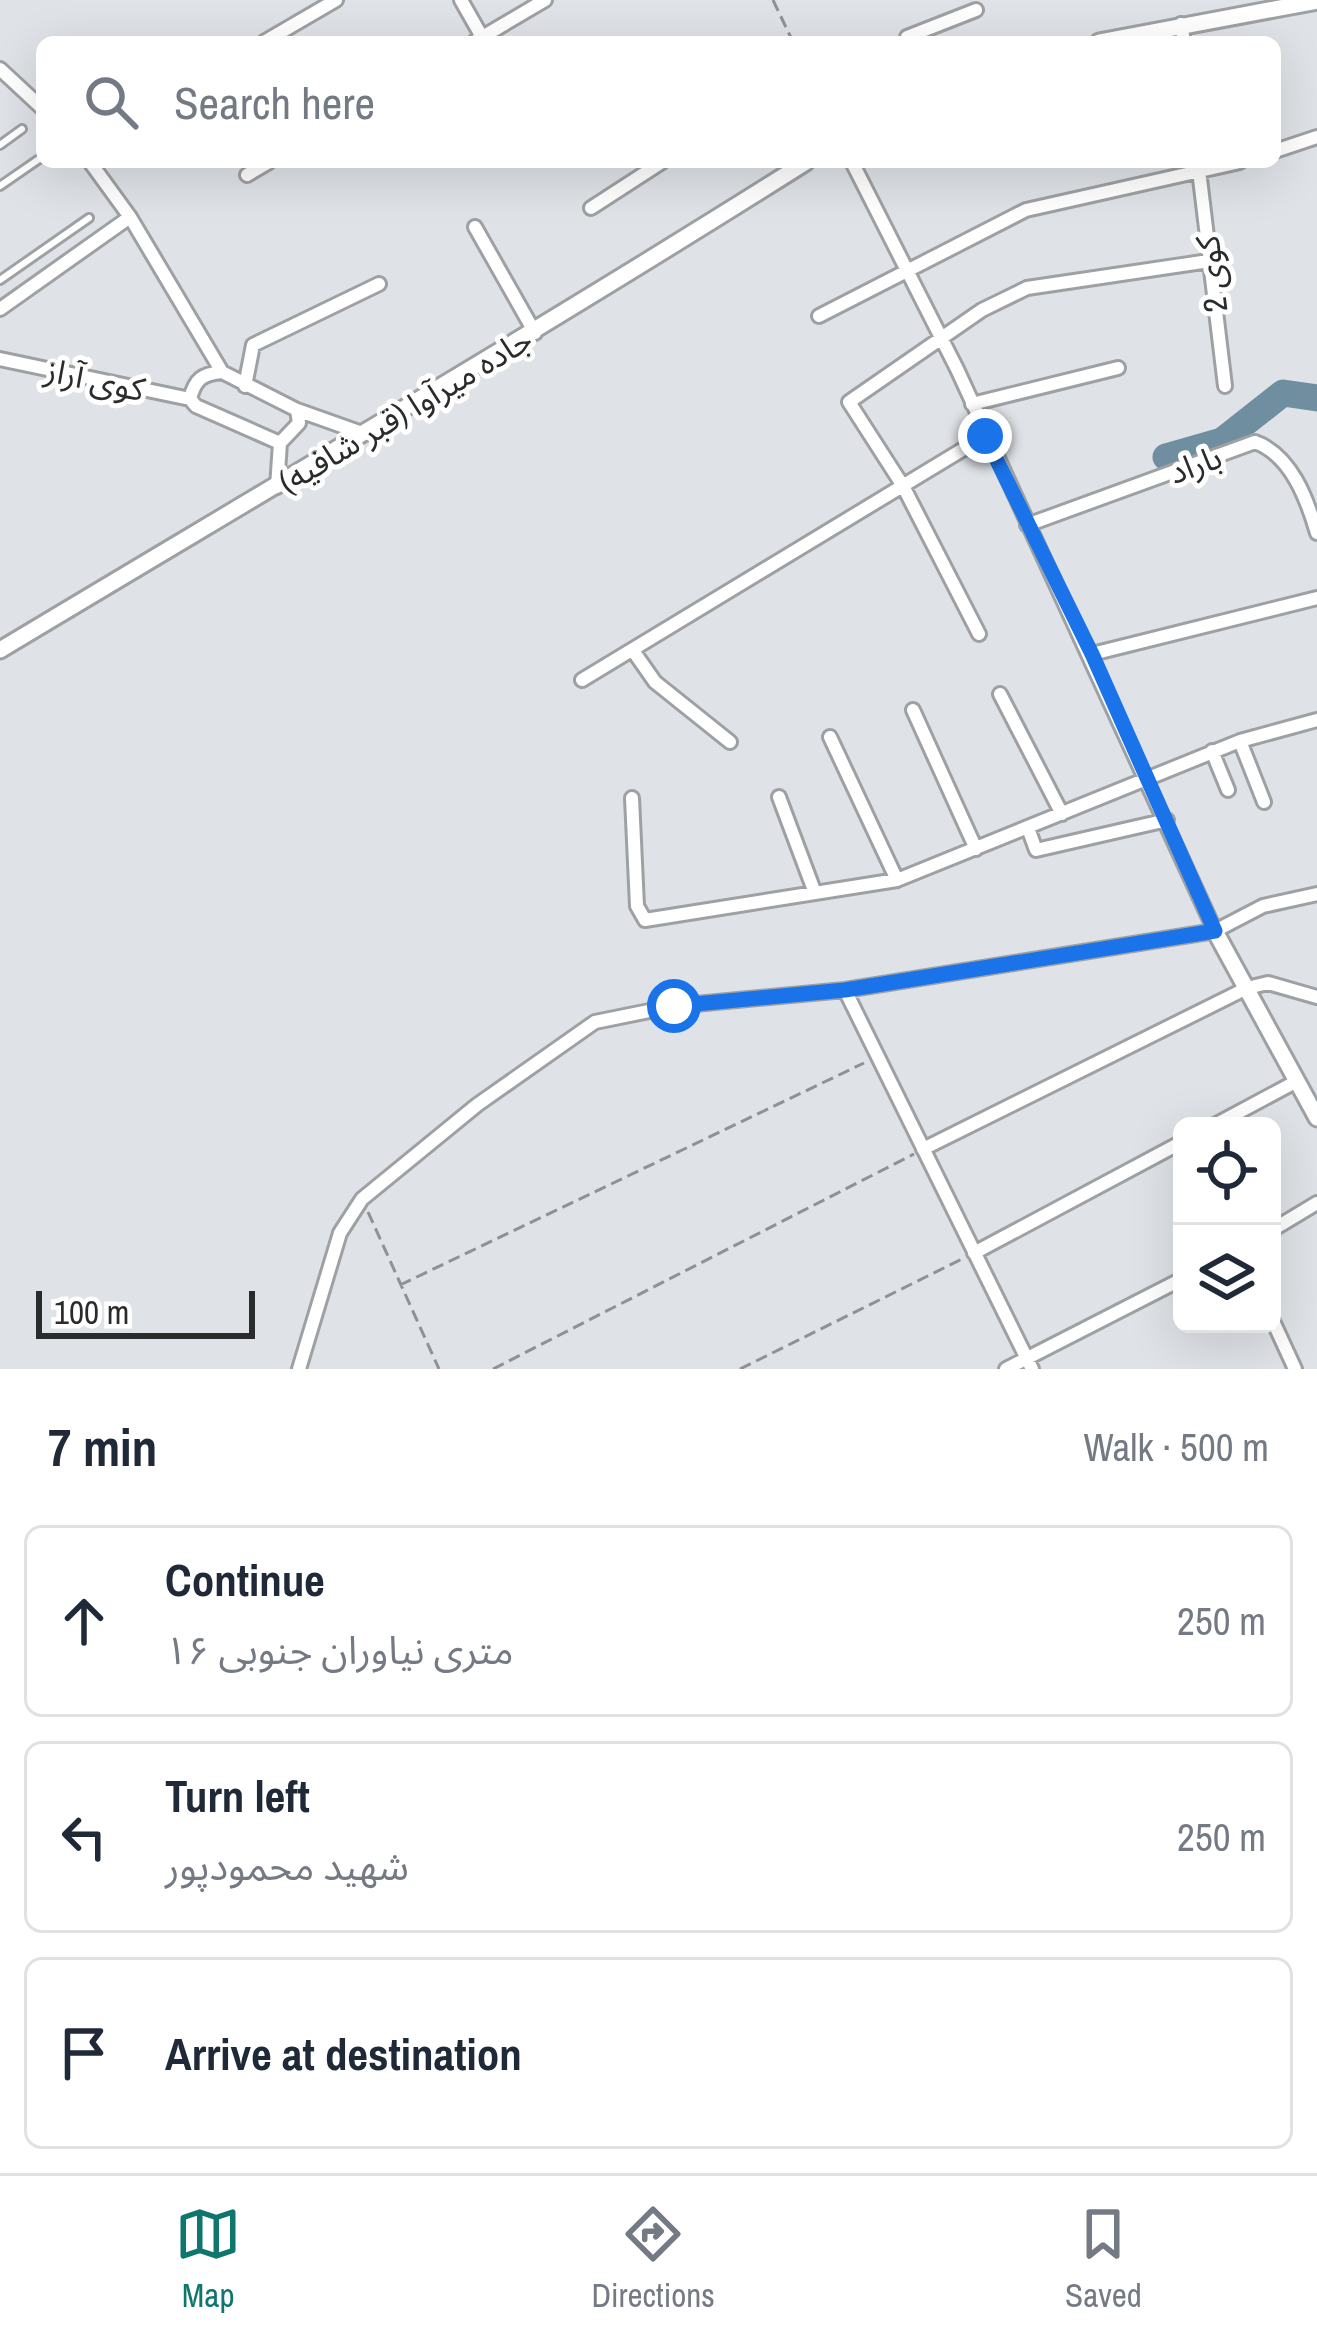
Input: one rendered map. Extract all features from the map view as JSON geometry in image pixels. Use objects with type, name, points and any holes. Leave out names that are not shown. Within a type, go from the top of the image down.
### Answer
[{"type":"street","points":[[274,36],[336,0]]},
{"type":"street","points":[[460,0],[476,36]]},
{"type":"street","points":[[485,36],[544,0]]},
{"type":"street","points":[[1127,36],[1317,1]]},
{"type":"street","points":[[914,36],[976,10]]},
{"type":"street","points":[[1181,24],[1183,36]]},
{"type":"street","points":[[0,69],[36,102]]},
{"type":"street","points":[[1281,149],[1317,137]]},
{"type":"street","points":[[94,168],[130,217],[222,372],[297,410],[359,432]]},
{"type":"street","points":[[247,175],[259,168]]},
{"type":"street","points":[[591,208],[653,168]]},
{"type":"street","name":"جاده میرآوا (قبر شافیه)","points":[[0,650],[277,487],[359,432],[535,333],[796,168]]},
{"type":"street","points":[[855,168],[1092,654],[1215,931],[1317,1118]]},
{"type":"street","points":[[819,316],[1026,210],[1198,168]]},
{"type":"street","name":"کوی 2","points":[[1198,168],[1225,386]]},
{"type":"street","points":[[0,309],[130,217]]},
{"type":"street","points":[[475,227],[535,333]]},
{"type":"street","points":[[979,634],[904,486],[849,402],[940,337],[1027,288],[1209,261]]},
{"type":"street","points":[[245,386],[253,345],[379,284]]},
{"type":"street","name":"کوی آراز","points":[[0,358],[190,398],[280,443]]},
{"type":"street","points":[[972,404],[1118,368]]},
{"type":"street","points":[[190,398],[194,383],[205,374],[222,372]]},
{"type":"street","points":[[277,487],[280,443],[299,423],[297,410]]},
{"type":"street","points":[[582,680],[985,436]]},
{"type":"street","name":"باراد","points":[[1027,525],[1255,442],[1268,447],[1298,482],[1317,533]]},
{"type":"street","points":[[1092,654],[1317,598]]},
{"type":"street","points":[[634,652],[655,682],[730,742]]},
{"type":"street","points":[[1000,694],[1062,814]]},
{"type":"street","points":[[913,710],[976,849]]},
{"type":"street","points":[[632,798],[637,906],[645,920],[897,880],[1240,741],[1317,720]]},
{"type":"street","points":[[830,736],[897,880]]},
{"type":"street","points":[[1240,741],[1264,802]]},
{"type":"street","points":[[1212,752],[1228,790]]},
{"type":"street","points":[[779,797],[815,892]]},
{"type":"street","points":[[1028,828],[1036,850],[1167,820]]},
{"type":"street","points":[[299,1369],[340,1233],[362,1199],[477,1105],[596,1022],[674,1006],[845,990],[1215,931],[1263,905],[1317,895]]},
{"type":"street","points":[[923,1149],[1247,988],[1268,983],[1317,997]]},
{"type":"street","points":[[845,990],[1029,1364]]},
{"type":"street","points":[[1230,1117],[1297,1081]]},
{"type":"street","points":[[974,1252],[1173,1147]]},
{"type":"street","points":[[1280,1225],[1317,1203]]},
{"type":"street","points":[[1006,1369],[1029,1364],[1173,1284]]},
{"type":"street","points":[[1278,1333],[1295,1369]]},
{"type":"lane","points":[[0,145],[22,129]]},
{"type":"lane","points":[[0,186],[36,162]]},
{"type":"lane","points":[[0,280],[89,218]]},
{"type":"path","points":[[773,0],[791,36]]},
{"type":"path","points":[[400,1285],[878,1056]]},
{"type":"path","points":[[494,1369],[923,1149]]},
{"type":"path","points":[[362,1199],[439,1369]]},
{"type":"path","points":[[740,1369],[974,1252]]},
{"type":"waterway","points":[[1166,457],[1222,441],[1283,393],[1317,398]]},
{"type":"route","points":[[674,1006],[845,990],[1215,931],[1092,654],[985,436]]}]
